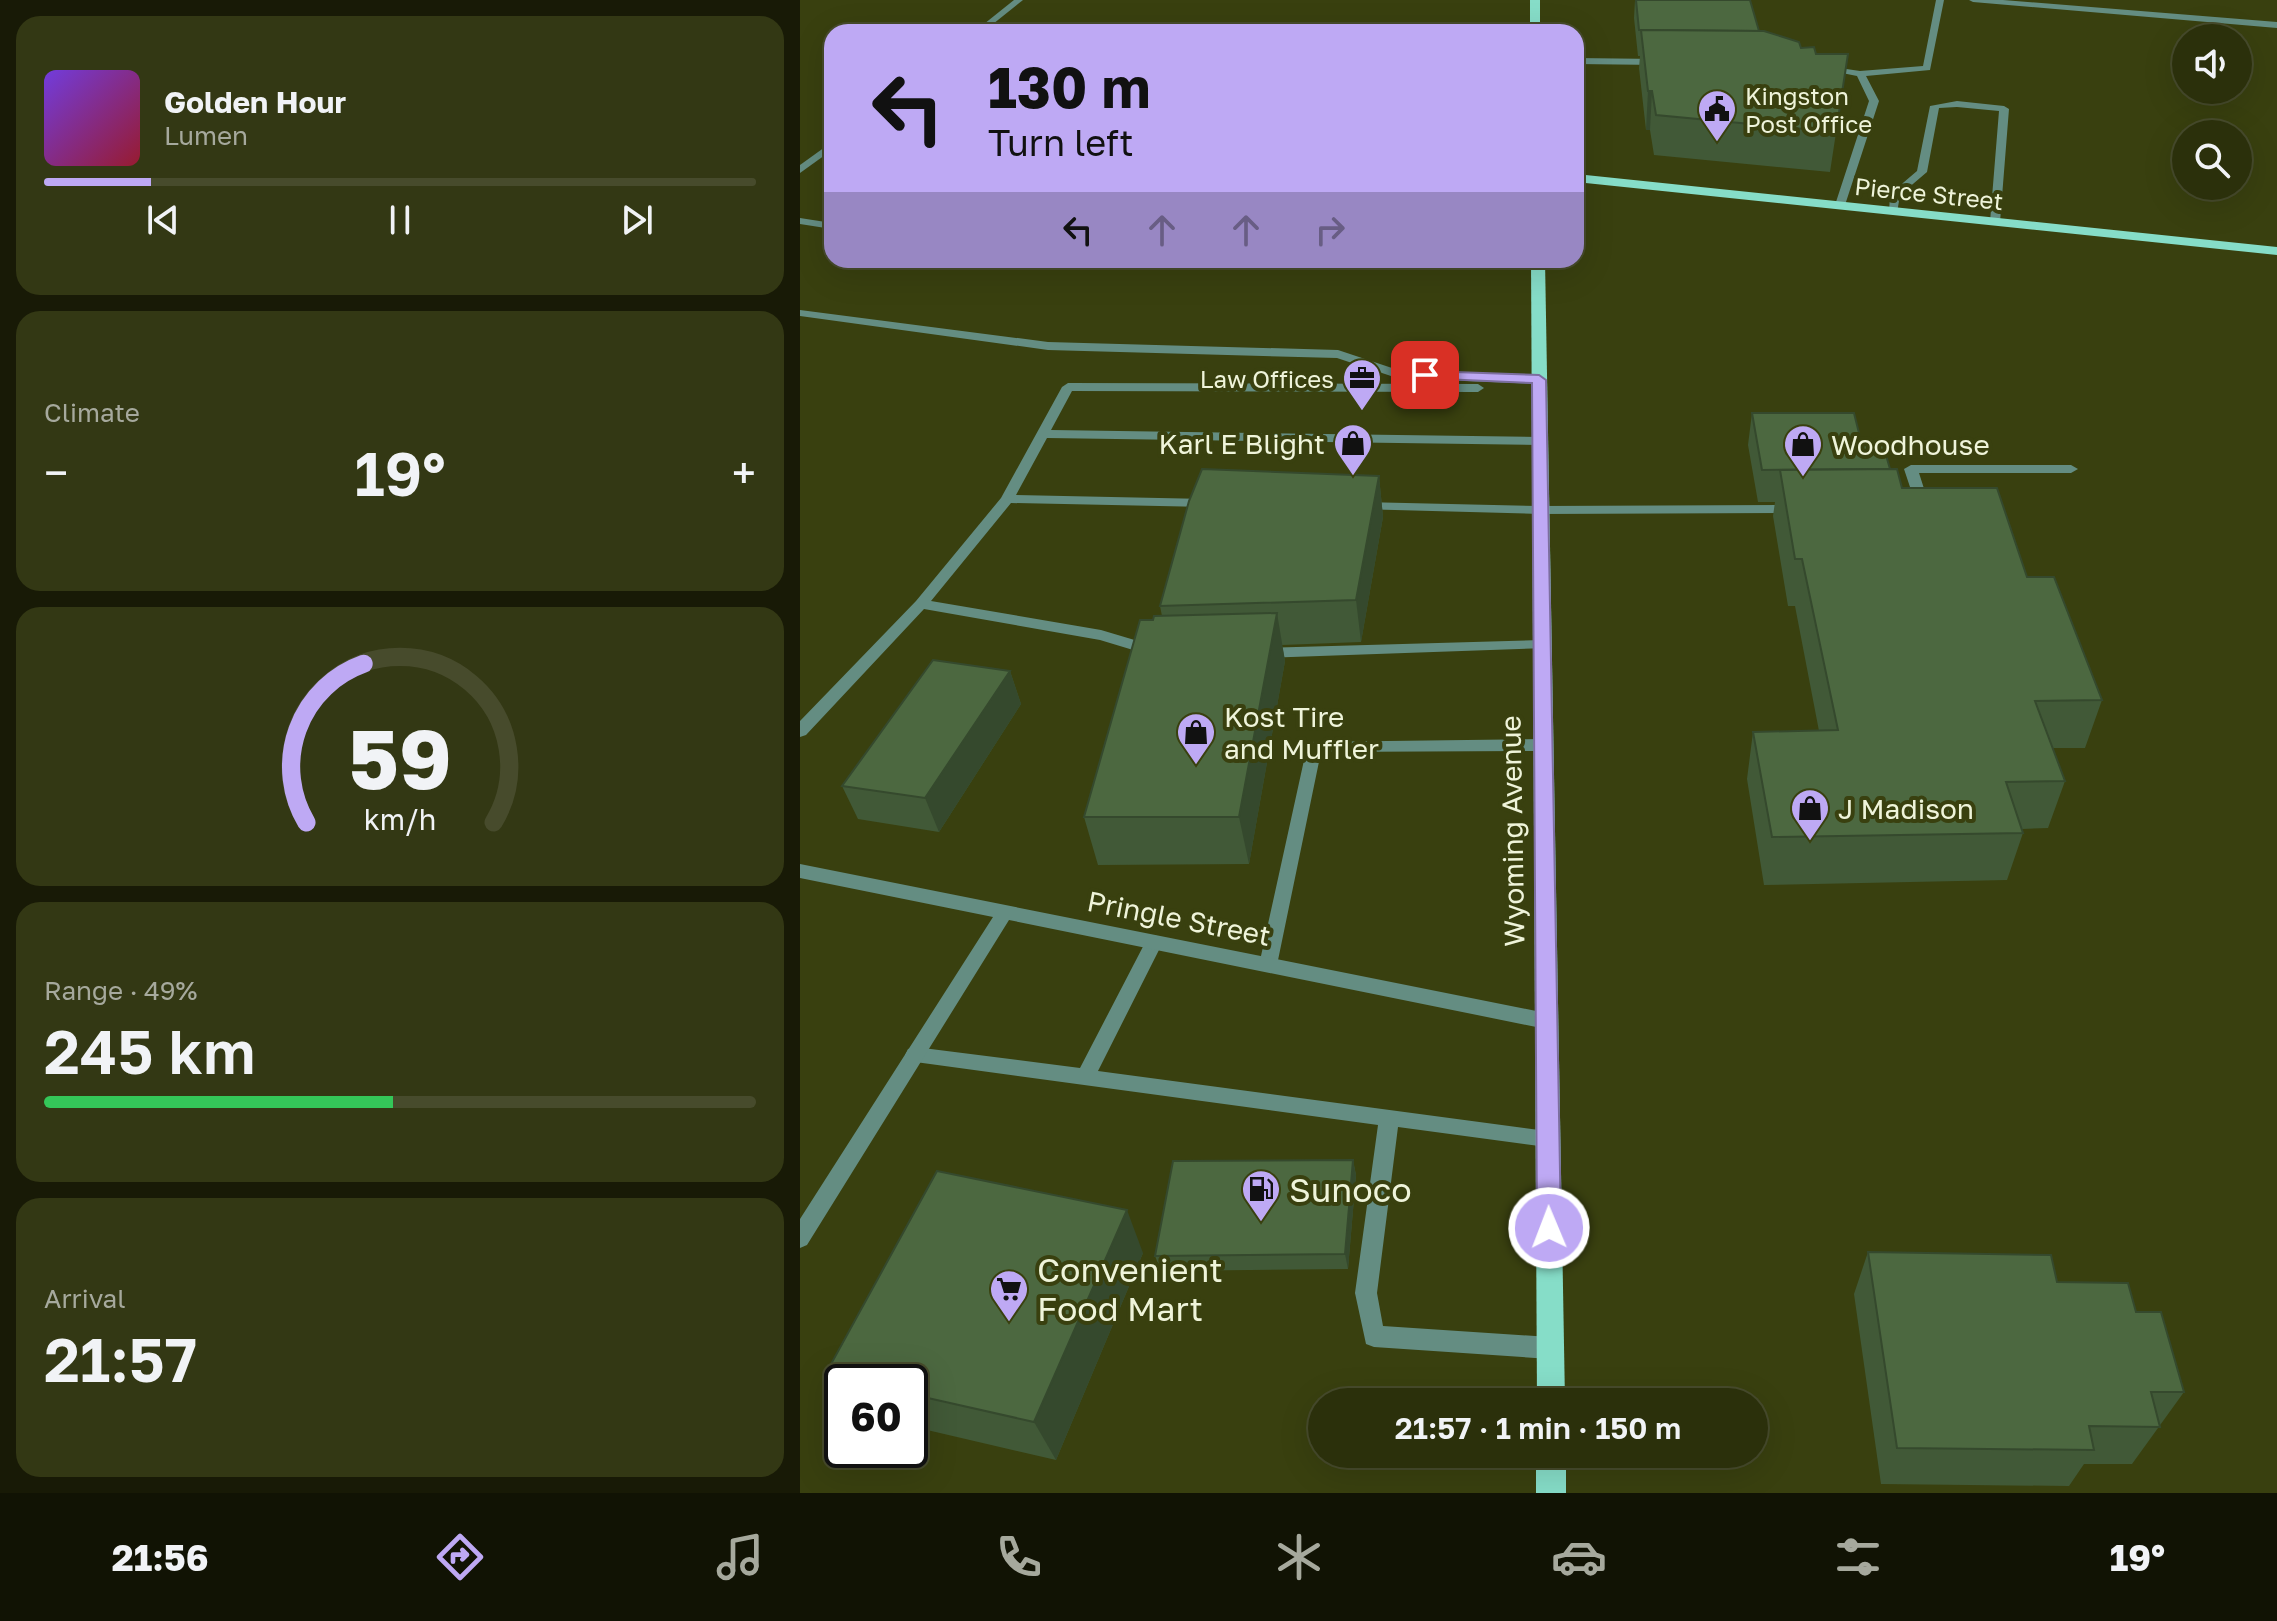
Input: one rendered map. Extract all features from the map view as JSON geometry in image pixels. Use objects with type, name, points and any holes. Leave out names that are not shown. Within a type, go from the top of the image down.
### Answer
[{"type":"main road","points":[[1535,0],[1535,24]]},
{"type":"main road","name":"Pierce Street","points":[[1584,179],[2277,251]]},
{"type":"main road","name":"Wyoming Avenue","points":[[1538,268],[1551,1388]]},
{"type":"main road","points":[[1551,1468],[1551,1493]]},
{"type":"street","points":[[988,24],[1019,0]]},
{"type":"street","points":[[1812,67],[1860,74],[1927,68],[1940,0]]},
{"type":"street","points":[[1973,0],[2277,25]]},
{"type":"street","points":[[1584,61],[1671,62]]},
{"type":"street","points":[[1840,205],[1874,101],[1860,74]]},
{"type":"street","points":[[1893,211],[1895,194],[1922,172],[1935,106],[1957,104],[2004,109],[1995,222]]},
{"type":"street","points":[[800,170],[824,151]]},
{"type":"street","points":[[800,221],[824,225]]},
{"type":"street","points":[[800,313],[1048,346],[1338,354],[1397,374],[1539,384]]},
{"type":"street","points":[[800,731],[921,604],[1007,499],[1068,387],[1539,384]]},
{"type":"street","points":[[1042,434],[1540,441]]},
{"type":"street","points":[[1900,508],[1921,501],[1911,469],[2071,469]]},
{"type":"street","points":[[1007,499],[1226,504]]},
{"type":"street","points":[[1352,506],[1540,510],[1806,509]]},
{"type":"street","points":[[921,604],[1101,635],[1168,656]]},
{"type":"street","points":[[1246,653],[1542,645]]},
{"type":"street","points":[[1268,965],[1314,746],[1543,745]]},
{"type":"street","name":"Pringle Street","points":[[800,871],[1546,1021]]},
{"type":"street","points":[[800,1238],[1005,912]]},
{"type":"street","points":[[1085,1077],[1154,942]]},
{"type":"street","points":[[915,1055],[1547,1138]]},
{"type":"street","points":[[1389,1118],[1366,1293],[1374,1336],[1550,1348]]},
{"type":"building","points":[[1636,0],[1750,0],[1759,31],[1639,30]]},
{"type":"building","points":[[1641,30],[1764,31],[1799,42],[1801,48],[1814,47],[1816,54],[1848,54],[1836,132],[1656,115],[1652,91],[1648,91]]},
{"type":"building","points":[[1752,413],[1854,413],[1861,441],[1882,441],[1890,469],[1762,470]]},
{"type":"building","points":[[1202,469],[1379,476],[1356,600],[1160,606],[1189,501]]},
{"type":"building","points":[[1897,469],[1902,488],[1997,488],[2027,577],[2054,577],[2102,700],[2035,701],[2065,781],[2006,782],[2023,833],[1772,837],[1753,732],[1838,730],[1802,559],[1795,559],[1780,470]]},
{"type":"building","name":"Kost Tire and Muffler","points":[[1277,613],[1239,817],[1084,817],[1140,620],[1153,620],[1154,616]]},
{"type":"building","points":[[933,660],[1010,671],[925,798],[842,786]]},
{"type":"building","name":"Sunoco","points":[[1353,1160],[1345,1254],[1155,1256],[1173,1161]]},
{"type":"building","name":"Convenient Food Mart","points":[[937,1171],[1127,1210],[1034,1422],[928,1398],[928,1364],[831,1364]]},
{"type":"building","points":[[1868,1252],[2051,1255],[2057,1282],[2128,1283],[2136,1312],[2161,1312],[2184,1392],[2151,1392],[2160,1427],[2089,1426],[2094,1450],[1897,1448]]},
{"type":"place","name":"Kingston Post Office","points":[[1717,143]]},
{"type":"place","name":"Law Offices","points":[[1362,412]]},
{"type":"place","name":"Karl E Blight","points":[[1353,477]]},
{"type":"place","name":"Woodhouse","points":[[1803,478]]},
{"type":"place","name":"Kost Tire and Muffler","points":[[1196,766]]},
{"type":"place","name":"J Madison","points":[[1810,842]]},
{"type":"place","name":"Sunoco","points":[[1261,1223]]},
{"type":"place","name":"Convenient Food Mart","points":[[1009,1323]]},
{"type":"route","points":[[1425,375],[1539,380],[1549,1228]]}]
